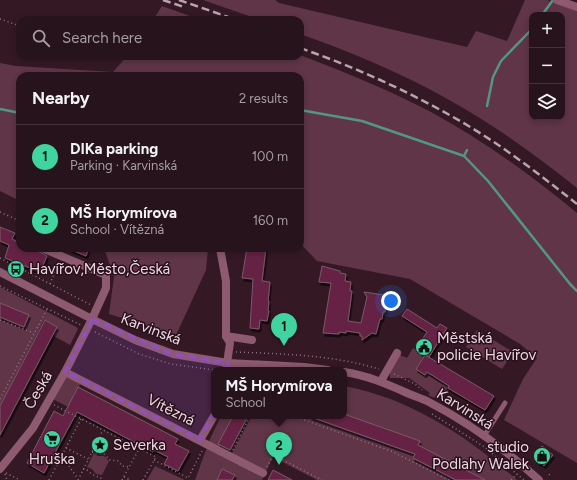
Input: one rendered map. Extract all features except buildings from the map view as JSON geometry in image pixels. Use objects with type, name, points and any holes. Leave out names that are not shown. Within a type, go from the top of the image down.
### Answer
[{"type":"street","points":[[558,0],[577,7]]},
{"type":"street","points":[[52,252],[61,256]]},
{"type":"street","points":[[221,252],[226,281],[226,336],[230,343],[227,366]]},
{"type":"street","name":"Česká","points":[[0,470],[33,428],[65,372],[106,288],[106,275],[61,256]]},
{"type":"street","name":"Karvinská","points":[[0,272],[135,340],[173,354],[227,366],[304,367]]},
{"type":"street","points":[[226,336],[252,340]]},
{"type":"street","points":[[382,381],[397,353]]},
{"type":"street","name":"Vítězná","points":[[65,372],[263,473]]},
{"type":"street","name":"Karvinská","points":[[347,373],[382,381],[425,400],[449,413],[484,436],[526,468],[539,480]]},
{"type":"street","points":[[203,442],[213,419]]},
{"type":"lane","points":[[484,436],[506,403]]},
{"type":"path","points":[[0,19],[16,25]]},
{"type":"path","points":[[0,212],[16,218]]},
{"type":"path","points":[[50,284],[61,256]]},
{"type":"path","points":[[0,258],[97,308]]},
{"type":"path","points":[[0,399],[47,309]]},
{"type":"path","points":[[0,320],[34,333]]},
{"type":"path","points":[[229,351],[318,357],[361,364],[398,376],[415,384],[428,394],[425,400]]},
{"type":"path","points":[[48,402],[156,457],[143,480]]},
{"type":"path","points":[[428,411],[483,446],[524,480]]},
{"type":"path","points":[[49,480],[81,419]]},
{"type":"path","points":[[230,456],[248,419]]},
{"type":"path","points":[[301,419],[391,451],[449,480]]},
{"type":"path","points":[[78,480],[103,430]]},
{"type":"path","points":[[154,460],[188,479],[203,442]]},
{"type":"path","points":[[66,448],[88,459]]},
{"type":"path","points":[[122,480],[139,449]]},
{"type":"path","points":[[92,452],[104,454],[110,460],[118,461],[122,466],[130,467]]},
{"type":"path","points":[[62,455],[78,480]]},
{"type":"path","points":[[263,473],[273,455],[322,480]]},
{"type":"path","points":[[83,469],[87,469],[92,475],[101,477],[104,480]]},
{"type":"path","points":[[7,480],[4,472],[20,480]]},
{"type":"path","points":[[512,480],[517,474]]},
{"type":"path","points":[[124,477],[130,480]]},
{"type":"highlighted area","points":[[92,319],[173,354],[228,363],[220,401],[200,440],[65,372]]},
{"type":"shaded area","points":[[203,0],[275,0],[279,3],[467,47],[476,31],[507,41],[525,0],[547,0],[577,10],[577,188],[512,139],[477,117],[408,78],[304,35],[304,16],[249,16]]},
{"type":"shaded area","points":[[162,6],[190,16],[156,16]]},
{"type":"shaded area","points":[[304,57],[383,89],[431,112],[469,134],[507,159],[577,213],[577,463],[504,420],[523,379],[537,358],[520,344],[410,279],[317,261],[304,247],[304,72],[113,72],[124,60],[304,60]]},
{"type":"shaded area","points":[[0,63],[16,66],[113,72],[16,72],[16,199],[0,191]]},
{"type":"shaded area","points":[[105,252],[208,252],[206,270],[176,335],[109,314],[114,277]]},
{"type":"shaded area","points":[[0,287],[78,329],[70,345],[52,335],[56,326],[44,320],[0,406]]},
{"type":"shaded area","points":[[477,330],[513,352],[502,369],[466,347]]},
{"type":"shaded area","points":[[413,348],[422,353],[421,356],[423,357],[416,369],[425,375],[426,373],[430,374],[430,376],[449,386],[440,397],[435,398],[428,395],[430,393],[409,378],[390,378],[390,371],[400,355],[407,358]]},
{"type":"shaded area","points":[[66,374],[82,381],[68,407],[51,398]]},
{"type":"shaded area","points":[[347,387],[392,400],[437,421],[479,449],[517,480],[317,480],[273,457],[262,480],[195,480],[210,439],[220,419],[347,419]]},
{"type":"shaded area","points":[[94,453],[98,456],[104,456],[109,461],[102,475],[96,474],[92,469],[87,467]]},
{"type":"shaded area","points":[[155,466],[185,480],[147,480]]},
{"type":"waterway","points":[[544,12],[553,0]]},
{"type":"waterway","points":[[487,106],[493,77],[501,61],[529,32]]},
{"type":"waterway","points":[[0,109],[16,112]]},
{"type":"waterway","points":[[304,111],[362,121],[464,156],[488,181],[577,291]]},
{"type":"waterway","points":[[464,156],[467,150]]},
{"type":"railway","points":[[163,0],[184,7]]},
{"type":"railway","points":[[179,0],[225,16]]},
{"type":"railway","points":[[304,49],[341,63],[382,81],[422,100],[476,130],[535,171],[577,204]]},
{"type":"place","name":"Havířov,Město,Česká","points":[[16,269]]},
{"type":"place","name":"DIKa parking","points":[[284,346]]},
{"type":"place","name":"Městská policie Havířov","points":[[424,347]]},
{"type":"place","name":"Hruška","points":[[52,439]]},
{"type":"place","name":"Severka","points":[[100,445]]},
{"type":"place","name":"studio Podlahy Walek","points":[[542,456]]},
{"type":"place","name":"MŠ Horymírova","points":[[279,465]]}]
